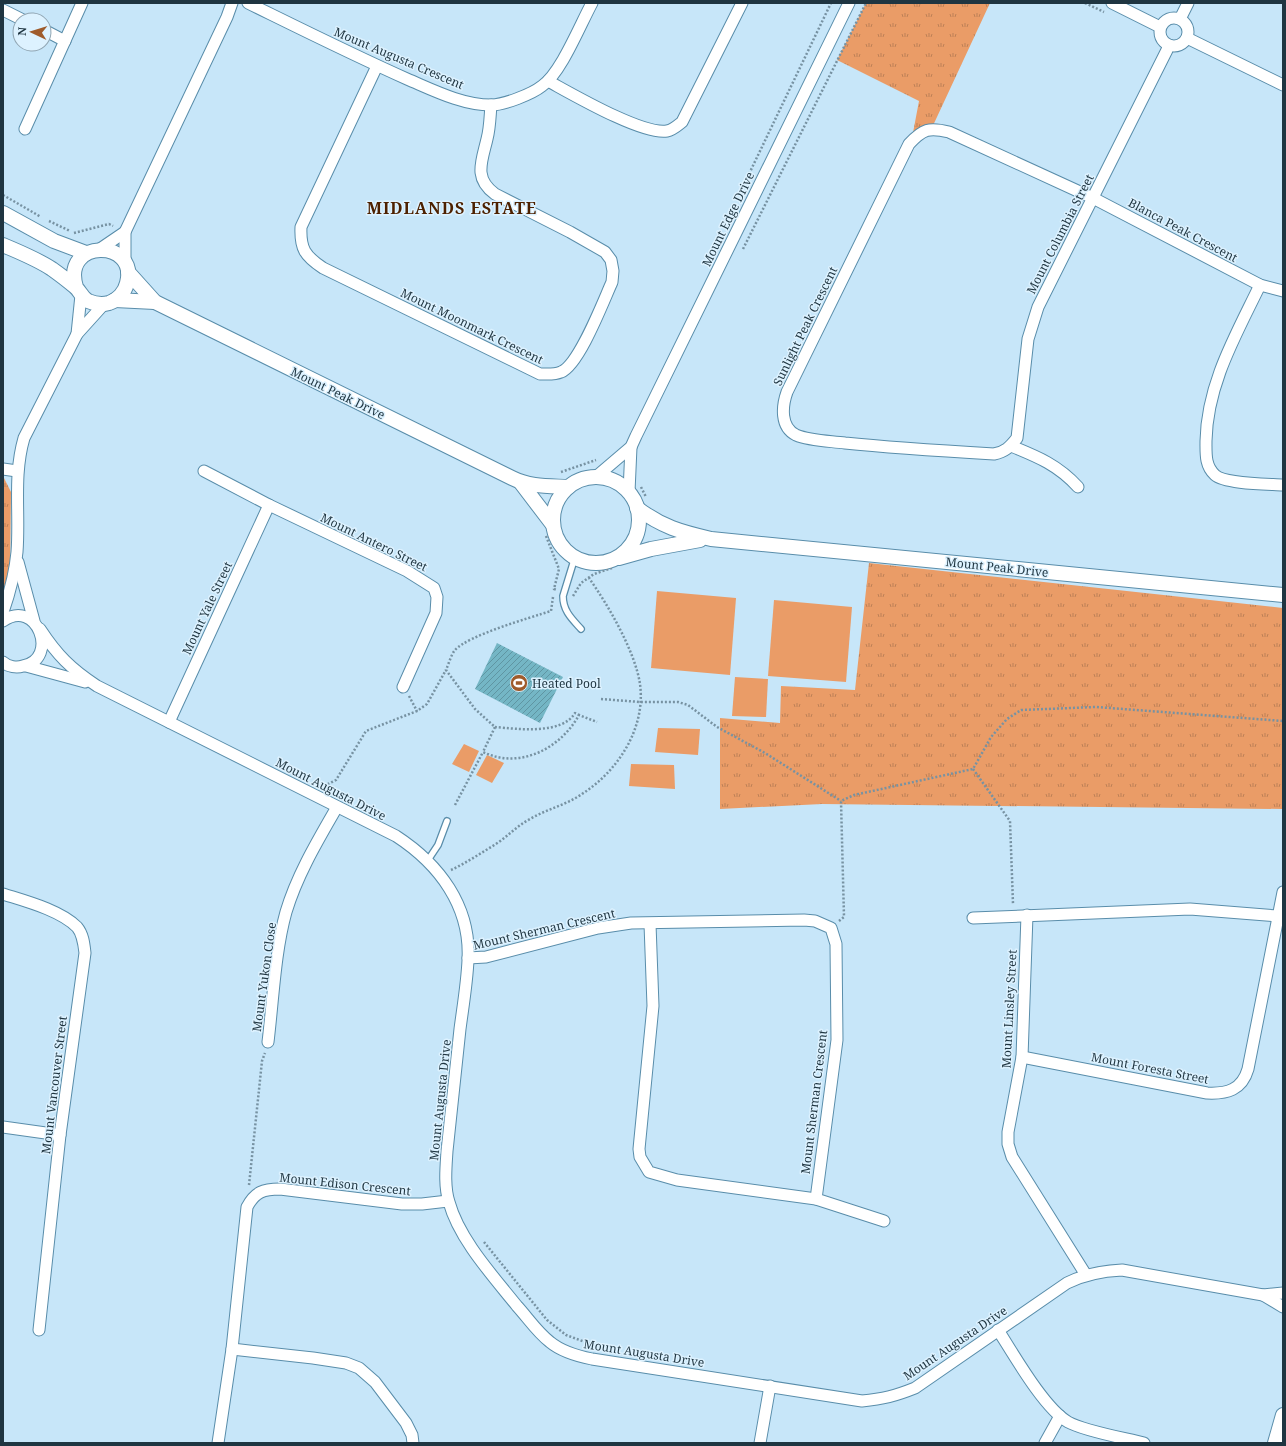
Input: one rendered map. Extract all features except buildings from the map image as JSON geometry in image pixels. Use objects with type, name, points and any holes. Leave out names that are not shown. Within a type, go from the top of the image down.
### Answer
[{"type":"street","points":[[25,129],[82,3]]},
{"type":"street","points":[[110,302],[126,288],[125,232],[227,17],[232,3]]},
{"type":"street","name":"Mount Augusta Crescent","points":[[248,3],[377,66],[442,93],[460,99],[491,105],[522,96],[542,87],[548,81],[558,68],[592,3]]},
{"type":"street","points":[[548,81],[636,126],[655,132],[673,130],[682,122],[742,3]]},
{"type":"street","name":"Mount Edge Drive","points":[[597,476],[631,447],[849,3]]},
{"type":"street","points":[[1112,3],[1160,27]]},
{"type":"street","points":[[1180,19],[1188,3]]},
{"type":"street","points":[[3,10],[12,14]]},
{"type":"street","points":[[1170,18],[1180,19],[1188,27],[1187,38],[1179,45],[1169,45],[1161,38],[1160,27],[1170,18]]},
{"type":"street","points":[[52,34],[65,41]]},
{"type":"street","points":[[1187,38],[1283,85]]},
{"type":"street","name":"Mount Columbia Street","points":[[1011,446],[1017,438],[1028,339],[1032,323],[1169,45]]},
{"type":"street","name":"Mount Moonmark Crescent","points":[[377,66],[301,227],[300,241],[306,255],[323,268],[540,374],[562,372],[572,363],[583,344],[612,282],[614,271],[611,260],[605,252],[570,232],[495,194],[487,188],[482,177],[480,161],[487,138],[491,105]]},
{"type":"street","name":"Sunlight Peak Crescent","points":[[1011,446],[1003,452],[994,454],[888,448],[810,438],[795,435],[788,426],[782,414],[787,392],[909,144],[925,130],[935,128],[949,132],[1093,198]]},
{"type":"street","name":"Blanca Peak Crescent","points":[[1093,198],[1260,285],[1283,291]]},
{"type":"street","name":"Mount Peak Drive","points":[[3,214],[54,241],[93,251],[113,252],[155,302],[521,483],[568,487]]},
{"type":"street","points":[[78,291],[74,274],[75,268],[93,251],[125,232]]},
{"type":"street","name":"Mount Peak Drive","points":[[3,245],[51,268],[94,303],[155,302]]},
{"type":"street","points":[[1260,285],[1220,368],[1214,388],[1206,428],[1206,456],[1208,468],[1216,476],[1230,481],[1283,485]]},
{"type":"street","name":"Mount Augusta Drive","points":[[76,334],[78,291]]},
{"type":"street","name":"Mount Augusta Drive","points":[[110,302],[76,334],[24,438],[17,471],[17,551],[21,575],[37,625],[64,661],[76,672],[97,686],[396,836],[431,856],[453,893],[465,926],[468,958],[447,1151],[446,1173],[448,1201],[454,1219],[462,1232],[497,1281],[538,1331],[561,1350],[592,1359],[862,1401],[894,1397],[914,1388],[1067,1283],[1086,1275],[1106,1271],[1122,1270],[1263,1295],[1283,1293]]},
{"type":"street","points":[[1011,446],[1044,459],[1066,474],[1078,487]]},
{"type":"street","name":"Mount Edge Drive","points":[[629,492],[631,447]]},
{"type":"street","points":[[3,469],[17,471]]},
{"type":"street","name":"Mount Antero Street","points":[[204,471],[269,505],[407,570],[434,588],[437,597],[436,613],[403,687]]},
{"type":"street","name":"Mount Peak Drive","points":[[553,525],[556,504],[568,487],[578,480],[597,476],[615,481],[629,492],[637,508],[639,520],[634,538],[623,553],[613,559]]},
{"type":"street","name":"Mount Peak Drive","points":[[521,483],[553,525],[560,544],[575,557],[594,563],[659,547],[711,538]]},
{"type":"street","name":"Mount Yale Street","points":[[169,722],[269,505]]},
{"type":"street","name":"Mount Peak Drive","points":[[637,508],[662,525],[673,530],[711,538],[1283,595]]},
{"type":"street","name":"Mount Augusta Drive","points":[[3,612],[11,586],[17,551]]},
{"type":"street","points":[[3,621],[16,616],[26,617],[37,625],[43,644],[38,657],[22,667],[3,669]]},
{"type":"street","name":"Mount Augusta Drive","points":[[3,662],[97,686]]},
{"type":"street","name":"Mount Yukon Close","points":[[268,1042],[282,930],[286,910],[304,868],[337,807]]},
{"type":"street","name":"Mount Foresta Street","points":[[1022,1057],[1207,1093],[1218,1094],[1238,1087],[1246,1078],[1277,916],[1283,892]]},
{"type":"street","name":"Mount Vancouver Street","points":[[3,894],[65,917],[78,927],[84,939],[85,953],[60,1135],[39,1330]]},
{"type":"street","points":[[973,918],[1190,909],[1277,916]]},
{"type":"street","name":"Mount Linsley Street","points":[[1027,915],[1022,1057],[1008,1132],[1008,1144],[1012,1158],[1086,1275]]},
{"type":"street","name":"Mount Sherman Crescent","points":[[468,958],[486,957],[598,928],[631,923],[650,924],[809,920],[824,924],[831,928],[836,944],[837,1040],[816,1200]]},
{"type":"street","points":[[650,924],[653,1006],[639,1149],[644,1165],[649,1172],[677,1180],[816,1200],[884,1222]]},
{"type":"street","points":[[3,1127],[60,1135]]},
{"type":"street","name":"Mount Edison Crescent","points":[[247,1207],[258,1192],[274,1189],[402,1204],[422,1204],[448,1201]]},
{"type":"street","points":[[218,1443],[232,1350],[247,1207]]},
{"type":"street","name":"Mount Augusta Drive","points":[[1263,1295],[1283,1307]]},
{"type":"street","points":[[998,1330],[1028,1375],[1060,1416],[1081,1427],[1144,1443]]},
{"type":"street","points":[[232,1350],[313,1358],[346,1363],[359,1368],[375,1382],[406,1423],[412,1435],[413,1443]]},
{"type":"street","points":[[760,1443],[770,1386]]},
{"type":"street","points":[[1275,1443],[1283,1415]]},
{"type":"street","points":[[1045,1443],[1060,1416]]},
{"type":"lane","points":[[575,557],[563,596],[563,603],[567,612],[581,629]]},
{"type":"lane","points":[[431,856],[447,821]]},
{"type":"path","points":[[742,252],[866,3]]},
{"type":"path","points":[[451,870],[497,843],[517,827],[535,816],[581,795],[598,782],[614,766],[624,750],[638,717],[640,685],[628,647],[600,595],[589,578]]},
{"type":"path","points":[[330,790],[323,787],[336,780],[366,731],[417,711],[427,704],[446,670],[453,653],[462,646],[487,633],[550,611],[554,589]]},
{"type":"path","points":[[446,670],[475,709],[495,727],[543,728],[558,726],[572,719],[575,713],[597,722]]},
{"type":"path","points":[[403,687],[417,711]]},
{"type":"path","points":[[601,699],[640,702],[678,702],[688,705],[717,727],[765,753],[841,801]]},
{"type":"path","points":[[841,801],[854,796],[973,769],[991,737],[1007,719],[1022,710],[1096,708],[1283,721]]},
{"type":"path","points":[[483,752],[502,759],[510,759],[539,752],[563,738],[579,714]]},
{"type":"path","points":[[455,805],[495,727]]},
{"type":"path","points":[[973,769],[1010,821],[1014,916]]},
{"type":"path","points":[[831,928],[844,917],[841,801]]},
{"type":"path","points":[[431,856],[451,870],[454,874]]},
{"type":"path","points":[[247,1207],[262,1061],[268,1042]]},
{"type":"path","points":[[482,1240],[547,1320],[566,1335],[602,1348]]},
{"type":"green space","points":[[866,3],[990,3],[930,132],[912,138],[919,101],[837,60]]},
{"type":"green space","points":[[3,476],[11,492],[10,573],[3,593]]},
{"type":"green space","points":[[869,563],[1283,608],[1283,809],[822,804],[720,809],[720,718],[780,723],[781,686],[855,690]]},
{"type":"green space","points":[[657,591],[736,598],[730,675],[651,668]]},
{"type":"green space","points":[[774,600],[852,607],[846,682],[768,676]]},
{"type":"green space","points":[[735,677],[768,679],[766,717],[732,716]]},
{"type":"green space","points":[[658,728],[700,729],[698,755],[655,752]]},
{"type":"green space","points":[[464,744],[479,751],[469,772],[452,764]]},
{"type":"green space","points":[[487,755],[504,763],[492,783],[476,775]]},
{"type":"green space","points":[[631,764],[674,765],[675,789],[629,786]]},
{"type":"place","name":"Heated Pool","points":[[519,683]]},
{"type":"district","name":"MIDLANDS ESTATE","points":[[452,208]]}]
